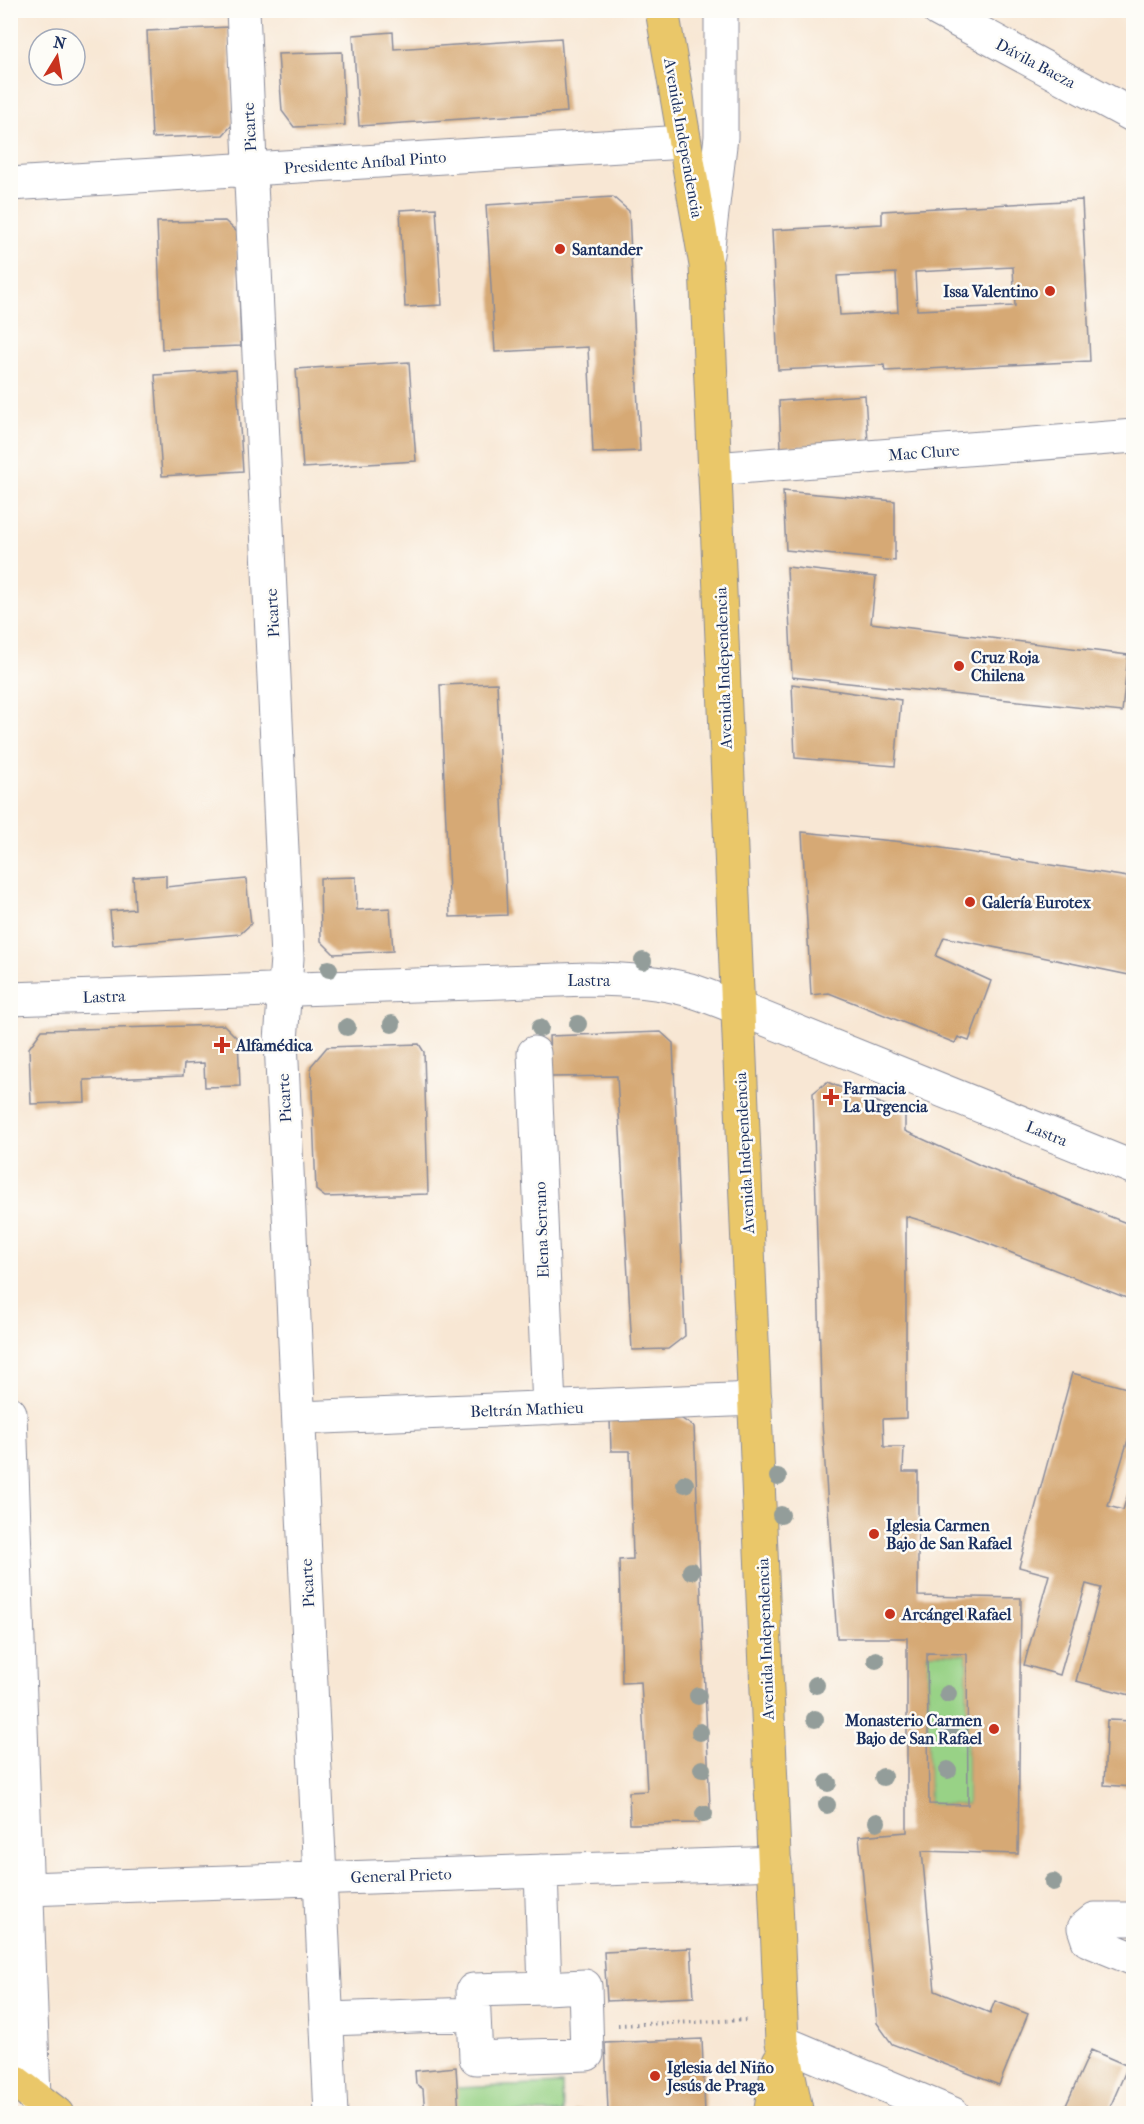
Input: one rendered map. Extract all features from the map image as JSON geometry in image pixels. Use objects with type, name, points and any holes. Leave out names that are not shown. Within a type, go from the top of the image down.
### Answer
[{"type":"main road","name":"Avenida Independencia","points":[[662,10],[706,265],[782,2030],[797,2114]]},
{"type":"main road","name":"Avenida Independencia","points":[[770,2114],[782,2030]]},
{"type":"street","name":"Picarte","points":[[243,10],[287,958],[282,1041],[331,2114]]},
{"type":"street","name":"Avenida Independencia","points":[[706,265],[721,137],[721,10]]},
{"type":"street","name":"Dávila Baeza","points":[[938,10],[1134,116]]},
{"type":"street","name":"Presidente Aníbal Pinto","points":[[10,184],[684,142]]},
{"type":"street","name":"Mac Clure","points":[[714,469],[1134,436]]},
{"type":"street","name":"Lastra","points":[[10,999],[612,979],[661,984],[690,990],[738,1008],[1134,1168]]},
{"type":"street","name":"Elena Serrano","points":[[534,1053],[549,1408]]},
{"type":"street","name":"Beltrán Mathieu","points":[[300,1418],[755,1399]]},
{"type":"street","points":[[10,1413],[34,2096]]},
{"type":"street","name":"General Prieto","points":[[27,1889],[775,1863]]},
{"type":"street","points":[[541,1871],[545,1988]]},
{"type":"street","points":[[1134,1919],[1095,1919],[1084,1928],[1088,1940],[1134,1959]]},
{"type":"street","points":[[585,1986],[587,2054],[476,2058],[474,2014],[473,1990],[585,1986]]},
{"type":"street","points":[[327,2019],[474,2014]]},
{"type":"street","points":[[782,2030],[953,2114]]},
{"type":"path","points":[[586,2026],[782,2030]]},
{"type":"green space","points":[[927,1653],[967,1654],[968,1805],[929,1804]]},
{"type":"green space","points":[[562,2084],[563,2113],[457,2113],[456,2088]]},
{"type":"building","points":[[228,27],[233,124],[223,135],[152,138],[147,31]]},
{"type":"building","points":[[393,32],[394,49],[561,38],[567,112],[359,126],[353,35]]},
{"type":"building","points":[[342,52],[345,125],[294,127],[282,111],[278,54]]},
{"type":"building","points":[[613,197],[629,211],[640,451],[593,453],[588,347],[495,352],[486,205]]},
{"type":"building","name":"Issa Valentino","points":[[1082,200],[1090,361],[885,371],[884,365],[778,370],[772,230],[882,224],[882,211]],"holes":[[[1013,267],[1015,306],[917,310],[915,272]],[[896,273],[898,312],[840,315],[837,276]]]},
{"type":"building","points":[[436,208],[442,305],[405,307],[400,210]]},
{"type":"building","points":[[225,221],[237,232],[241,346],[162,349],[157,222]]},
{"type":"building","points":[[409,362],[416,461],[303,468],[296,369]]},
{"type":"building","points":[[236,370],[243,471],[162,476],[155,375]]},
{"type":"building","points":[[865,395],[868,442],[781,448],[779,401]]},
{"type":"building","points":[[783,491],[895,501],[895,561],[786,550]]},
{"type":"building","name":"Cruz Roja Chilena","points":[[787,567],[876,577],[871,623],[1128,655],[1122,712],[792,677]]},
{"type":"building","points":[[497,683],[507,915],[450,917],[440,685]]},
{"type":"building","points":[[792,684],[901,700],[895,766],[795,758]]},
{"type":"building","name":"Galería Eurotex","points":[[802,832],[903,842],[1134,878],[1134,976],[944,937],[936,956],[991,981],[969,1041],[958,1037],[955,1043],[829,993],[811,995]]},
{"type":"building","points":[[166,875],[166,887],[246,879],[251,924],[240,934],[113,945],[110,911],[135,909],[133,877]]},
{"type":"building","points":[[356,877],[357,910],[390,908],[393,951],[334,954],[321,941],[320,878]]},
{"type":"building","points":[[224,1025],[238,1039],[240,1086],[205,1087],[204,1063],[184,1064],[183,1076],[84,1080],[85,1102],[31,1104],[29,1048],[42,1030]]},
{"type":"building","points":[[661,1032],[673,1043],[685,1336],[668,1349],[632,1350],[617,1076],[551,1077],[549,1036]]},
{"type":"building","points":[[419,1044],[424,1052],[428,1194],[325,1197],[316,1190],[311,1066],[327,1047]]},
{"type":"building","points":[[827,1082],[905,1113],[905,1131],[982,1166],[1134,1226],[1134,1301],[956,1231],[906,1216],[906,1418],[883,1419],[884,1447],[904,1447],[903,1472],[918,1472],[918,1596],[1021,1598],[1018,1854],[922,1851],[935,1991],[990,2013],[995,2001],[1028,2014],[999,2085],[892,2044],[877,2023],[859,1836],[907,1832],[907,1638],[837,1638],[822,1421],[813,1093]],"holes":[[[927,1653],[967,1654],[968,1805],[929,1804]]]},
{"type":"building","points":[[1072,1373],[1134,1390],[1134,1420],[1108,1506],[1123,1510],[1134,1474],[1134,1696],[1076,1681],[1101,1588],[1086,1584],[1060,1675],[1024,1665],[1049,1575],[1019,1567]]},
{"type":"building","points":[[676,1415],[694,1427],[710,1808],[699,1823],[630,1824],[629,1792],[647,1791],[641,1682],[622,1683],[619,1560],[633,1559],[630,1451],[611,1451],[610,1418]]},
{"type":"building","points":[[1107,1720],[1134,1721],[1134,1787],[1104,1785]]},
{"type":"building","points":[[691,1948],[694,1997],[607,2001],[604,1952]]},
{"type":"building","name":"Iglesia del Niño Jesús de Praga","points":[[702,2039],[705,2114],[575,2114],[575,2110],[608,2110],[605,2043]]},
{"type":"building","points":[[1091,2050],[1128,2066],[1107,2114],[1066,2114],[1063,2112]]},
{"type":"building","points":[[456,2067],[459,2114],[425,2114],[423,2089],[416,2084],[415,2071]]},
{"type":"place","name":"Santander","points":[[560,249]]},
{"type":"place","name":"Issa Valentino","points":[[1050,291]]},
{"type":"place","name":"Cruz Roja Chilena","points":[[959,666]]},
{"type":"place","name":"Galería Eurotex","points":[[970,902]]},
{"type":"place","name":"Alfamédica","points":[[222,1045]]},
{"type":"place","name":"Farmacia La Urgencia","points":[[831,1097]]},
{"type":"place","name":"Iglesia Carmen Bajo de San Rafael","points":[[874,1534]]},
{"type":"place","name":"Arcángel Rafael","points":[[890,1614]]},
{"type":"place","name":"Monasterio Carmen Bajo de San Rafael","points":[[994,1729]]},
{"type":"place","name":"Iglesia del Niño Jesús de Praga","points":[[655,2076]]}]
